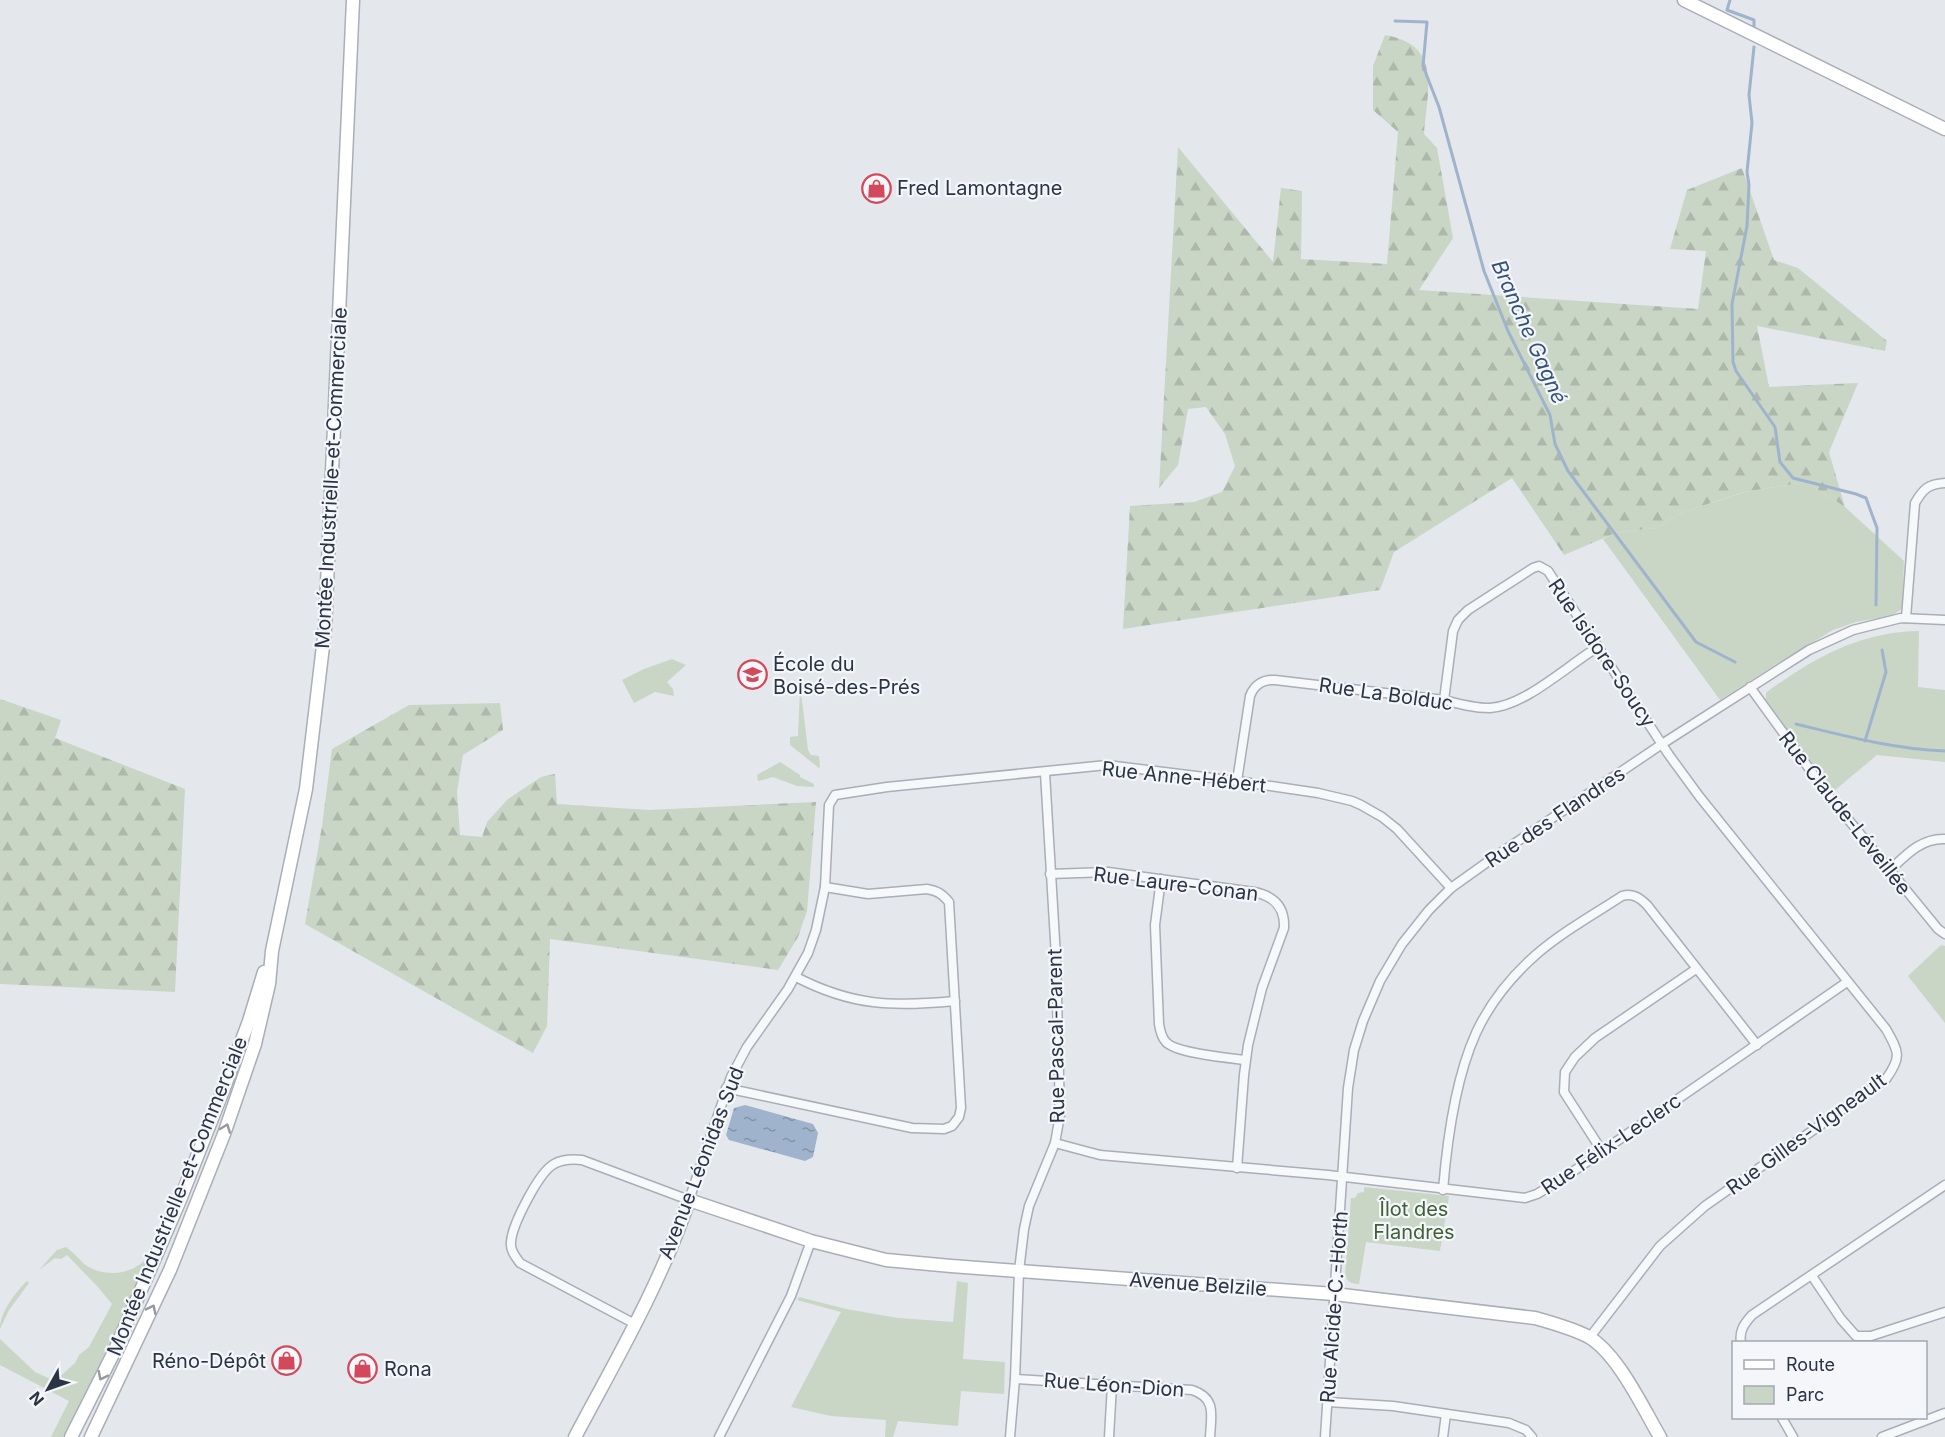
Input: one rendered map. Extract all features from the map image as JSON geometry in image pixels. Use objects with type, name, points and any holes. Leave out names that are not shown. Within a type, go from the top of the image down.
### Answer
[{"type":"main road","name":"Montée Industrielle-et-Commerciale","points":[[90,1437],[170,1270],[224,1134],[255,1044],[269,984],[272,951],[306,789],[325,629],[353,0]]},
{"type":"main road","points":[[1684,0],[1945,129]]},
{"type":"main road","name":"Montée Industrielle-et-Commerciale","points":[[71,1437],[115,1350],[177,1208],[224,1088],[272,951]]},
{"type":"main road","name":"Avenue Belzile","points":[[688,1200],[811,1241],[886,1260],[1334,1294],[1535,1318],[1564,1326],[1590,1337],[1611,1358],[1628,1380],[1660,1437]]},
{"type":"main road","name":"Avenue Léonidas Sud","points":[[575,1437],[674,1242],[688,1200]]},
{"type":"street","points":[[1906,618],[1915,503],[1922,491],[1934,483],[1945,483]]},
{"type":"street","name":"Rue Isidore-Soucy","points":[[1444,700],[1453,631],[1458,620],[1468,610],[1536,566],[1542,567],[1548,571],[1662,744]]},
{"type":"street","name":"Rue des Flandres","points":[[1342,1178],[1348,1088],[1354,1050],[1363,1021],[1380,981],[1402,944],[1429,910],[1451,888],[1662,744],[1809,650],[1853,630],[1906,618],[1945,620]]},
{"type":"street","name":"Rue La Bolduc","points":[[1237,781],[1250,696],[1260,683],[1275,680],[1444,700],[1490,708],[1508,704],[1529,694],[1598,647]]},
{"type":"street","name":"Rue Claude-Léveillée","points":[[1750,687],[1829,796],[1938,929],[1945,934]]},
{"type":"street","name":"Rue Gilles-Vigneault","points":[[1590,1337],[1660,1246],[1681,1227],[1705,1206],[1886,1079],[1897,1064],[1897,1048],[1886,1029],[1699,796],[1662,744]]},
{"type":"street","name":"Rue Anne-Hébert","points":[[846,793],[1107,765],[1237,781],[1331,796],[1361,805],[1397,829],[1451,888]]},
{"type":"street","name":"Rue Pascal-Parent","points":[[1010,1437],[1015,1379],[1019,1271],[1024,1229],[1029,1206],[1055,1143],[1060,1114],[1058,1019],[1045,773]]},
{"type":"street","name":"Avenue Léonidas Sud","points":[[688,1200],[726,1088],[747,1047],[795,977],[808,953],[816,930],[825,887],[829,805],[835,795],[846,793]]},
{"type":"street","points":[[1890,870],[1918,846],[1930,840],[1945,839]]},
{"type":"street","name":"Rue Laure-Conan","points":[[1050,874],[1108,872],[1262,894],[1274,900],[1283,912],[1284,928],[1256,1006],[1245,1060],[1237,1168]]},
{"type":"street","points":[[1161,879],[1155,925],[1159,1024],[1163,1038],[1166,1043],[1177,1050],[1245,1060]]},
{"type":"street","points":[[726,1088],[912,1128],[944,1129],[952,1126],[959,1117],[961,1108],[949,903],[936,890],[868,894],[825,887]]},
{"type":"street","points":[[1443,1190],[1458,1091],[1476,1032],[1495,1000],[1529,961],[1622,896],[1628,894],[1647,905],[1757,1045]]},
{"type":"street","points":[[1602,1151],[1564,1092],[1565,1072],[1575,1057],[1595,1038],[1696,969]]},
{"type":"street","points":[[795,977],[833,994],[876,1004],[955,1001]]},
{"type":"street","name":"Rue Félix-Leclerc","points":[[1055,1143],[1100,1155],[1526,1198],[1565,1177],[1847,982]]},
{"type":"street","points":[[634,1324],[520,1263],[513,1254],[511,1243],[513,1232],[543,1172],[555,1163],[568,1159],[582,1160],[688,1200]]},
{"type":"street","name":"Rue Alcide-C.-Horth","points":[[1325,1437],[1342,1178]]},
{"type":"street","points":[[1741,1341],[1743,1325],[1752,1315],[1945,1185]]},
{"type":"street","points":[[719,1437],[791,1296],[811,1241]]},
{"type":"street","points":[[1812,1276],[1841,1319],[1856,1336],[1871,1336],[1945,1311]]},
{"type":"street","name":"Rue Léon-Dion","points":[[1015,1379],[1192,1390],[1200,1393],[1209,1401],[1211,1407],[1210,1437]]},
{"type":"street","points":[[1109,1437],[1112,1385]]},
{"type":"street","points":[[1328,1402],[1394,1406],[1509,1423],[1526,1430],[1532,1437]]},
{"type":"street","points":[[1882,1437],[1945,1413]]},
{"type":"street","points":[[1443,1437],[1446,1414]]},
{"type":"street","points":[[1783,1419],[1793,1437]]},
{"type":"green space","points":[[1385,35],[1403,40],[1416,48],[1424,59],[1428,86],[1424,134],[1437,148],[1453,238],[1419,290],[1698,309],[1706,251],[1670,249],[1687,190],[1742,168],[1774,260],[1798,268],[1887,341],[1885,351],[1757,326],[1769,387],[1858,383],[1829,452],[1845,507],[1806,482],[1744,492],[1681,513],[1657,528],[1618,532],[1564,555],[1512,478],[1394,552],[1380,590],[1123,629],[1130,506],[1194,502],[1222,492],[1235,466],[1225,434],[1206,407],[1188,409],[1178,465],[1159,488],[1178,147],[1273,262],[1281,188],[1302,191],[1301,259],[1387,264],[1398,132],[1373,110],[1373,66]]},
{"type":"green space","points":[[1806,482],[1845,507],[1904,561],[1902,609],[1891,616],[1856,622],[1833,630],[1720,700],[1603,539],[1618,532],[1657,528],[1681,513],[1745,492]]},
{"type":"green space","points":[[1919,631],[1918,687],[1945,690],[1945,762],[1877,755],[1834,791],[1766,700],[1766,693],[1808,665],[1838,649],[1885,634]]},
{"type":"green space","points":[[672,659],[686,665],[667,682],[673,689],[674,696],[655,692],[634,703],[622,680]]},
{"type":"green space","points":[[793,685],[800,685],[808,750],[811,755],[819,756],[819,768],[790,745],[790,737],[798,736],[800,690],[793,689]]},
{"type":"green space","points":[[0,699],[61,720],[55,738],[185,789],[175,992],[0,984]]},
{"type":"green space","points":[[500,703],[503,730],[463,755],[457,792],[460,835],[482,837],[487,822],[508,799],[541,777],[555,774],[557,804],[649,810],[816,802],[807,911],[798,937],[778,970],[550,939],[547,1026],[533,1053],[305,924],[322,826],[332,749],[409,705]]},
{"type":"green space","points":[[780,762],[814,784],[814,787],[797,786],[773,777],[758,781],[757,775]]},
{"type":"green space","points":[[1941,945],[1945,946],[1945,1023],[1908,976]]},
{"type":"green space","name":"Îlot des Flandres","points":[[1364,1187],[1449,1196],[1440,1251],[1366,1242],[1359,1284],[1349,1281],[1345,1275],[1351,1198],[1364,1192]]},
{"type":"green space","points":[[66,1247],[84,1264],[107,1273],[123,1272],[144,1261],[147,1263],[63,1437],[51,1437],[69,1401],[0,1365],[0,1339],[35,1372],[55,1381],[89,1347],[112,1304],[67,1255],[61,1259],[55,1258],[39,1270],[57,1250]]},
{"type":"green space","points":[[27,1281],[29,1283],[9,1310],[0,1329],[5,1310]]},
{"type":"green space","points":[[957,1281],[968,1283],[963,1359],[1005,1362],[1004,1394],[961,1391],[958,1426],[898,1421],[893,1437],[885,1437],[886,1420],[831,1416],[791,1407],[841,1312],[797,1300],[799,1297],[846,1309],[898,1318],[953,1322]]},
{"type":"water","points":[[745,1105],[813,1124],[818,1133],[813,1157],[805,1161],[729,1140],[726,1135],[734,1108]]},
{"type":"waterway","points":[[1730,0],[1727,10],[1754,20],[1754,27]]},
{"type":"waterway","name":"Branche Gagné","points":[[1395,21],[1427,22],[1423,66],[1439,107],[1484,271],[1508,331],[1550,415],[1555,444],[1568,471],[1696,642],[1735,662]]},
{"type":"waterway","points":[[1754,47],[1749,95],[1752,123],[1747,172],[1749,185],[1747,226],[1732,304],[1733,362],[1736,371],[1775,427],[1780,462],[1793,478],[1866,498],[1877,528],[1876,605]]},
{"type":"waterway","points":[[1865,741],[1886,672],[1882,650]]},
{"type":"waterway","name":"Branche Gagné","points":[[1796,724],[1888,745],[1945,751]]},
{"type":"place","name":"Fred Lamontagne","points":[[876,188]]},
{"type":"place","name":"École du Boisé-des-Prés","points":[[752,675]]},
{"type":"place","name":"Réno-Dépôt","points":[[287,1361]]},
{"type":"place","name":"Rona","points":[[363,1369]]}]
